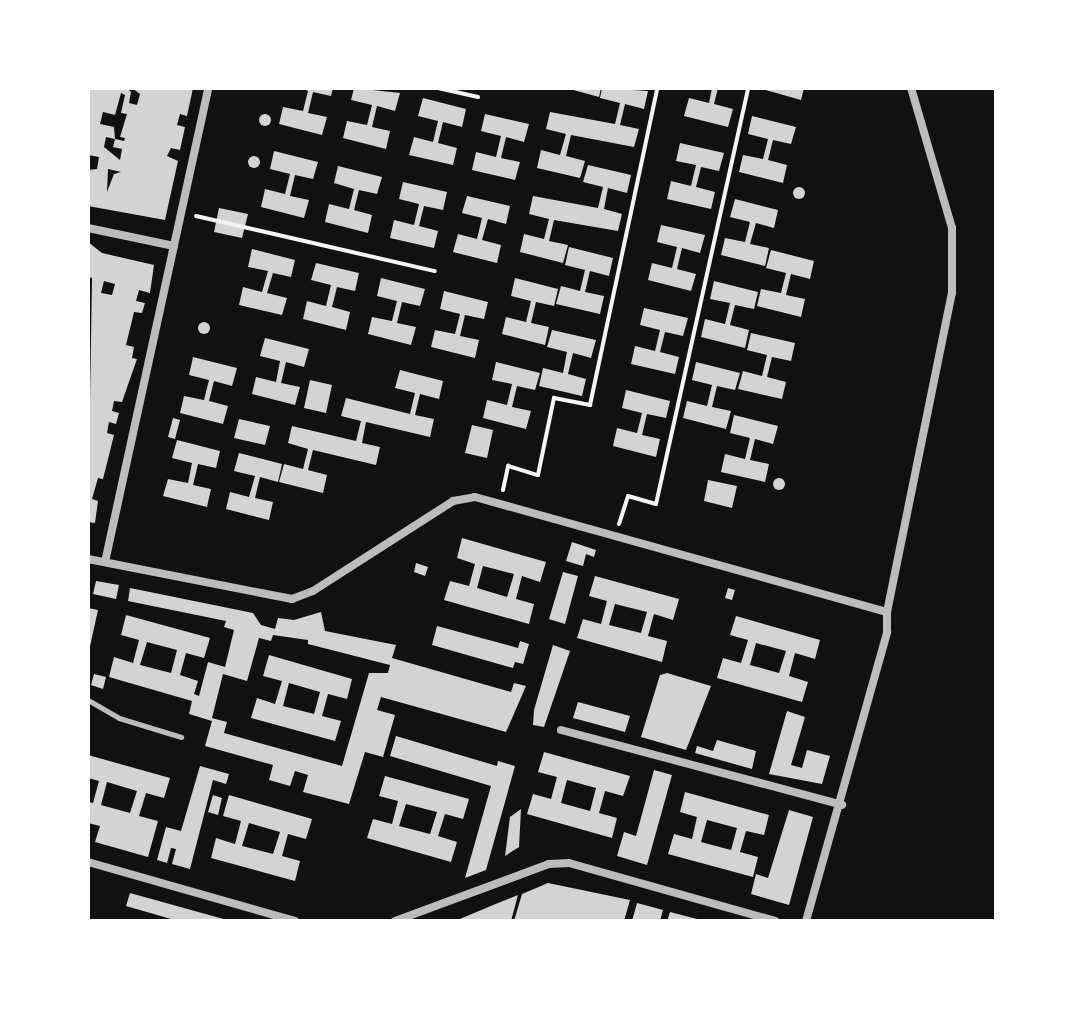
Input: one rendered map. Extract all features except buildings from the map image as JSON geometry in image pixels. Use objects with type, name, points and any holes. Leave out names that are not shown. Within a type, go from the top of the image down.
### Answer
[{"type":"street","points":[[105,562],[208,88]]},
{"type":"street","points":[[806,921],[842,805],[887,632],[887,612],[952,293],[952,228],[911,88]]},
{"type":"street","points":[[88,228],[174,246]]},
{"type":"street","points":[[88,559],[292,599],[313,591],[453,501],[475,497],[887,612]]},
{"type":"street","points":[[561,730],[842,805]]},
{"type":"street","points":[[88,862],[295,921]]},
{"type":"street","points":[[395,921],[549,864],[569,863],[775,921]]},
{"type":"street","points":[[258,921],[260,911]]},
{"type":"lane","points":[[88,700],[119,718],[181,737]]},
{"type":"path","points":[[438,88],[478,97]]},
{"type":"path","points":[[615,534],[628,496],[656,504],[748,88]]},
{"type":"path","points":[[501,504],[508,466],[538,475],[554,398],[590,405],[657,90]]},
{"type":"path","points":[[181,213],[435,271]]}]
